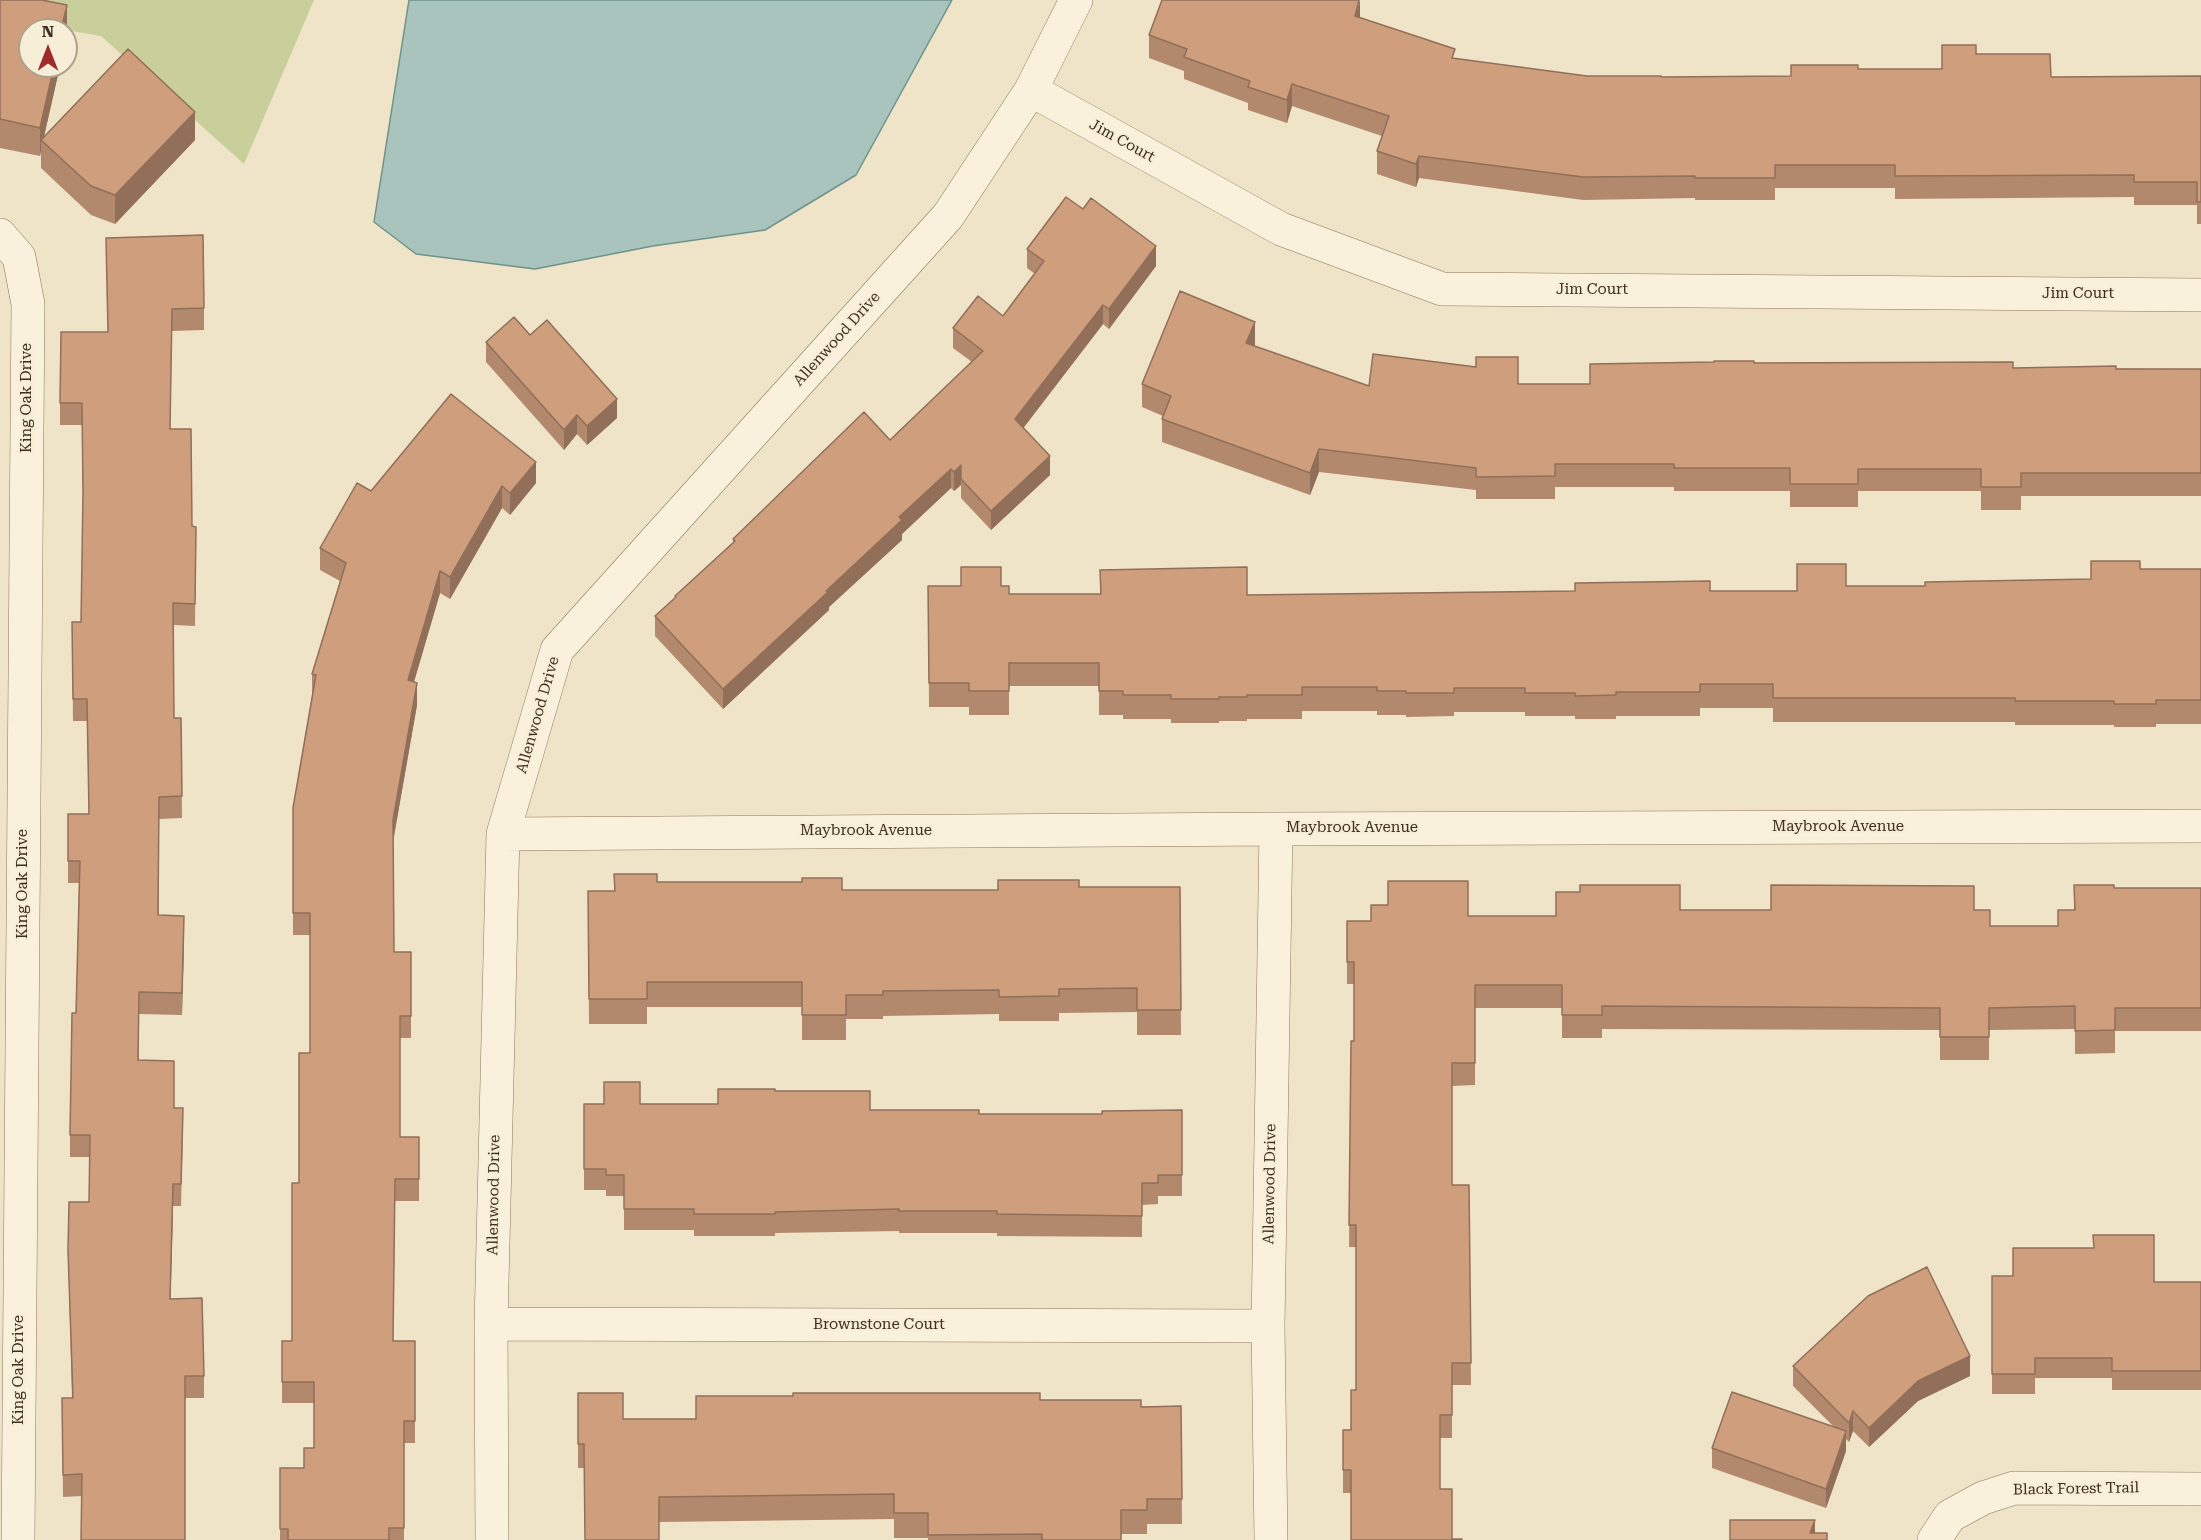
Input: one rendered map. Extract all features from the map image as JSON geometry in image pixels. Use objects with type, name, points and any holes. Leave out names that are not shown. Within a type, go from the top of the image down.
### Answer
[{"type":"street","name":"Allenwood Drive","points":[[492,1540],[491,1324],[503,834],[557,650],[948,216],[1030,90],[1076,0]]},
{"type":"street","name":"Jim Court","points":[[1030,90],[1281,229],[1442,289],[2201,295]]},
{"type":"street","name":"King Oak Drive","points":[[0,236],[19,257],[28,304],[18,1540]]},
{"type":"street","name":"Maybrook Avenue","points":[[503,834],[2201,826]]},
{"type":"street","name":"Allenwood Drive","points":[[1271,1540],[1268,1326],[1276,829]]},
{"type":"street","name":"Brownstone Court","points":[[491,1324],[1268,1326]]},
{"type":"street","name":"Black Forest Trail","points":[[1934,1540],[1950,1516],[1983,1498],[2014,1488],[2201,1489]]},
{"type":"green space","points":[[0,0],[314,0],[244,164],[101,36],[78,32],[78,18],[18,18],[18,22],[0,19]]},
{"type":"water","points":[[409,0],[952,0],[856,175],[765,230],[653,246],[535,269],[416,254],[374,222]]},
{"type":"building","points":[[0,0],[42,0],[67,5],[64,18],[18,18],[18,78],[51,78],[40,128],[0,119]]},
{"type":"building","points":[[1162,0],[1359,0],[1355,16],[1455,49],[1452,58],[1587,76],[1791,76],[1791,65],[1858,65],[1858,69],[1942,69],[1942,45],[1976,45],[1976,54],[2050,54],[2051,77],[2201,76],[2201,202],[2197,202],[2197,182],[2134,182],[2134,175],[1895,176],[1895,165],[1775,165],[1775,178],[1583,177],[1419,156],[1416,164],[1377,151],[1389,116],[1292,84],[1287,100],[1248,87],[1250,81],[1184,57],[1187,49],[1149,35]]},
{"type":"building","points":[[128,49],[195,112],[115,195],[91,186],[41,140]]},
{"type":"building","points":[[1066,197],[1083,209],[1091,198],[1156,246],[1109,309],[1103,305],[1015,419],[1050,456],[991,511],[961,479],[961,465],[954,472],[951,469],[899,517],[902,520],[826,591],[829,591],[723,689],[655,616],[735,541],[733,539],[864,412],[890,440],[983,351],[953,328],[978,296],[1003,316],[1044,261],[1027,249]]},
{"type":"building","points":[[203,235],[204,308],[172,309],[170,429],[191,429],[192,526],[196,527],[195,604],[173,603],[174,718],[181,718],[182,796],[159,797],[158,915],[184,916],[182,993],[139,992],[138,1060],[174,1061],[174,1108],[183,1108],[181,1184],[173,1184],[170,1299],[202,1298],[204,1376],[185,1376],[185,1540],[81,1540],[82,1474],[63,1475],[62,1398],[73,1398],[68,1250],[69,1202],[89,1202],[90,1135],[70,1135],[72,1013],[76,1013],[80,861],[68,861],[68,814],[89,814],[87,699],[73,699],[72,622],[81,622],[82,403],[60,403],[61,332],[108,332],[106,238]]},
{"type":"building","points":[[1180,291],[1255,322],[1246,343],[1369,386],[1373,354],[1476,367],[1476,357],[1518,357],[1518,384],[1590,384],[1590,364],[1714,361],[1754,361],[1754,363],[2013,362],[2013,368],[2116,366],[2116,369],[2201,369],[2201,473],[2021,473],[2021,487],[1981,487],[1981,469],[1858,469],[1858,484],[1790,484],[1790,468],[1674,468],[1674,464],[1555,464],[1555,476],[1476,477],[1476,468],[1319,449],[1310,473],[1162,419],[1171,396],[1142,384]]},
{"type":"building","points":[[514,317],[530,335],[547,320],[617,399],[587,426],[577,415],[564,430],[486,342]]},
{"type":"building","points":[[451,394],[536,462],[510,493],[502,486],[450,577],[440,571],[408,680],[417,683],[393,820],[394,952],[411,952],[411,1016],[400,1016],[400,1137],[419,1137],[419,1179],[395,1179],[393,1341],[415,1341],[415,1421],[404,1421],[404,1528],[389,1528],[389,1540],[288,1540],[288,1529],[280,1529],[280,1468],[304,1468],[304,1448],[314,1448],[314,1382],[282,1382],[282,1341],[292,1341],[292,1183],[299,1183],[299,1053],[310,1053],[310,913],[293,913],[293,808],[316,675],[312,674],[346,563],[320,548],[357,483],[371,491]]},
{"type":"building","points":[[2091,561],[2140,561],[2140,569],[2201,569],[2201,700],[2156,700],[2156,704],[2114,704],[2114,701],[2015,701],[2015,698],[1773,698],[1773,684],[1700,684],[1700,692],[1616,692],[1616,695],[1575,696],[1575,693],[1525,693],[1525,688],[1454,688],[1454,693],[1406,693],[1406,691],[1377,691],[1377,687],[1302,687],[1302,695],[1171,699],[1171,695],[1123,695],[1123,691],[1099,691],[1099,663],[1009,663],[1009,691],[969,691],[969,683],[929,683],[928,586],[961,586],[961,567],[1001,567],[1001,586],[1009,586],[1009,594],[1101,594],[1100,570],[1247,567],[1247,595],[1575,591],[1575,583],[1710,581],[1710,591],[1797,591],[1797,564],[1846,564],[1846,586],[1925,586],[1925,582],[2091,579]]},
{"type":"building","points":[[614,874],[657,874],[657,882],[802,882],[802,878],[842,878],[842,890],[998,890],[998,880],[1079,880],[1079,887],[1180,887],[1181,1010],[1137,1010],[1137,988],[1059,989],[1059,996],[999,997],[999,990],[883,991],[883,995],[846,995],[846,1015],[802,1015],[802,982],[647,982],[647,999],[589,999],[588,891],[615,891]]},
{"type":"building","points":[[1388,881],[1468,881],[1468,916],[1556,916],[1556,892],[1580,892],[1580,885],[1680,885],[1680,910],[1771,910],[1771,885],[1974,886],[1974,910],[1990,910],[1990,926],[2058,926],[2058,910],[2075,910],[2074,885],[2114,885],[2114,888],[2201,888],[2201,1008],[2115,1008],[2115,1030],[2075,1031],[2075,1006],[1989,1008],[1989,1037],[1940,1037],[1940,1008],[1602,1006],[1602,1015],[1562,1015],[1562,985],[1475,985],[1475,1063],[1452,1063],[1452,1185],[1469,1185],[1471,1363],[1452,1363],[1452,1415],[1440,1415],[1440,1489],[1452,1489],[1452,1539],[1462,1540],[1351,1540],[1351,1470],[1343,1470],[1343,1430],[1351,1430],[1351,1390],[1356,1390],[1356,1225],[1349,1225],[1354,962],[1347,962],[1347,921],[1371,921],[1371,905],[1388,905]]},
{"type":"building","points":[[604,1082],[640,1082],[640,1104],[718,1104],[718,1089],[775,1089],[775,1091],[870,1091],[870,1110],[979,1110],[979,1114],[1102,1114],[1102,1111],[1182,1110],[1182,1175],[1158,1175],[1158,1183],[1142,1183],[1142,1216],[997,1214],[997,1211],[899,1211],[899,1209],[775,1212],[775,1214],[694,1214],[694,1209],[624,1209],[624,1175],[606,1175],[606,1169],[584,1169],[584,1104],[604,1104]]},
{"type":"building","points":[[2093,1235],[2154,1235],[2154,1282],[2201,1282],[2201,1371],[2112,1371],[2112,1358],[2035,1358],[2035,1374],[1992,1374],[1992,1276],[2013,1276],[2013,1248],[2094,1248]]},
{"type":"building","points":[[1927,1267],[1970,1356],[1918,1381],[1869,1428],[1853,1411],[1849,1423],[1793,1366],[1868,1296]]},
{"type":"building","points":[[1732,1392],[1846,1431],[1826,1489],[1712,1448]]},
{"type":"building","points":[[578,1393],[623,1393],[623,1419],[696,1419],[696,1396],[793,1396],[793,1393],[1040,1393],[1040,1400],[1141,1400],[1141,1407],[1181,1406],[1182,1499],[1147,1499],[1147,1510],[1121,1510],[1121,1540],[1042,1540],[1042,1534],[928,1535],[928,1513],[894,1513],[894,1494],[659,1497],[659,1540],[585,1540],[584,1444],[578,1444]]},
{"type":"building","points":[[1730,1520],[1815,1520],[1810,1533],[1827,1533],[1827,1540],[1730,1540]]}]
